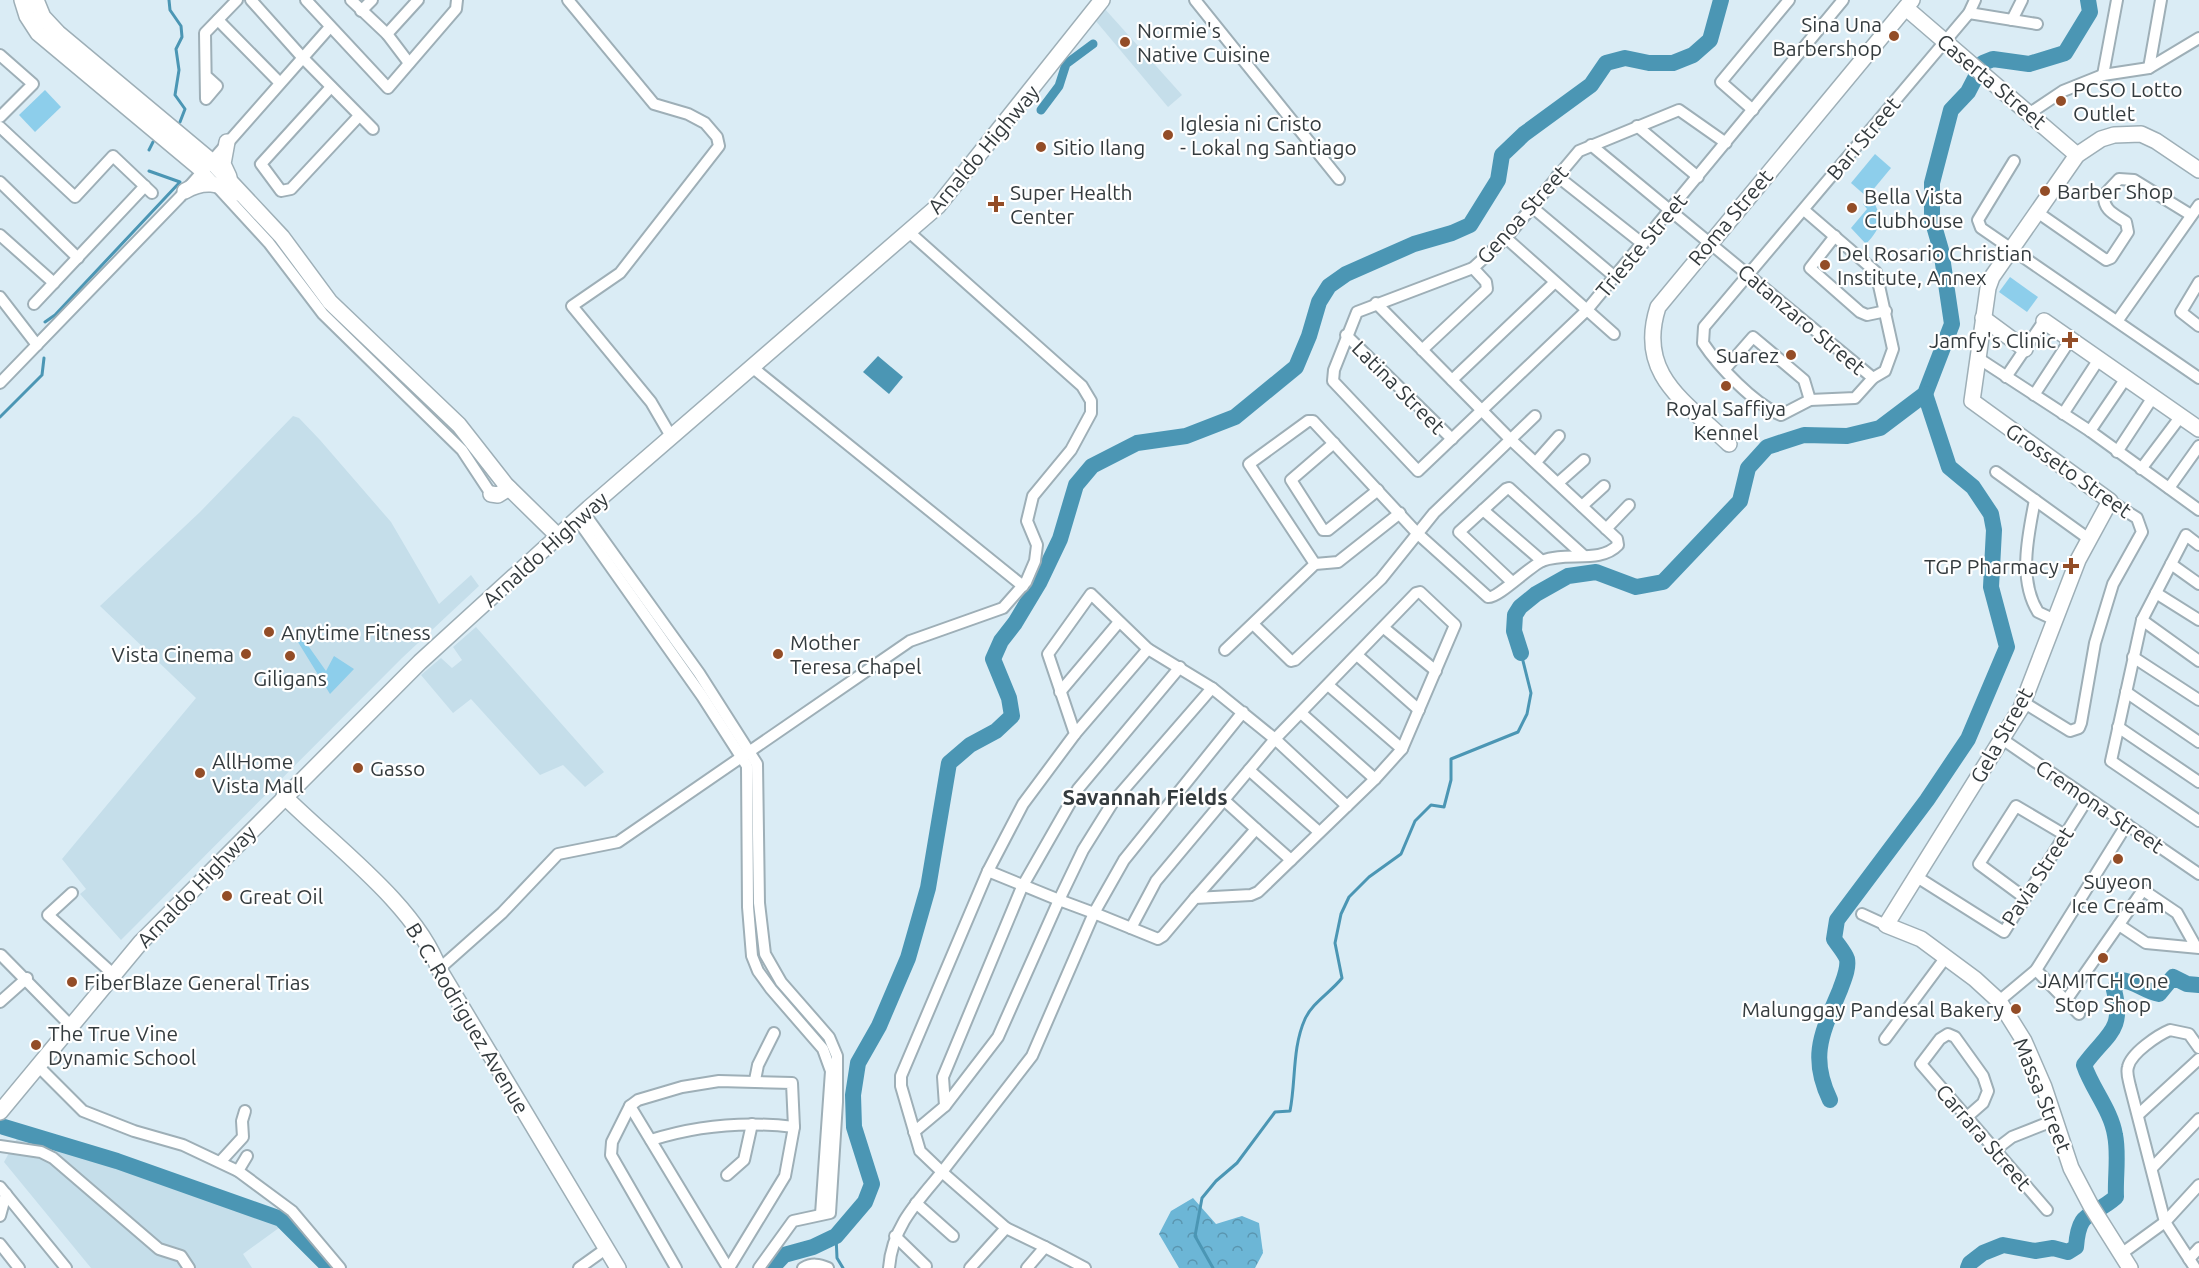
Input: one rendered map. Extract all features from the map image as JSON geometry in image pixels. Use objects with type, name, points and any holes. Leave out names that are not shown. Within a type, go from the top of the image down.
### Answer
[{"type":"street","points":[[21,0],[27,16],[38,33],[233,185],[291,248],[330,302],[459,425],[509,488],[558,536]]},
{"type":"street","points":[[36,0],[43,17],[58,33],[184,147],[189,171],[185,191]]},
{"type":"street","points":[[206,75],[205,33],[237,0]]},
{"type":"street","points":[[251,0],[302,57],[373,129]]},
{"type":"street","points":[[306,0],[388,88],[456,9],[457,0]]},
{"type":"street","points":[[351,0],[387,34],[410,63]]},
{"type":"street","points":[[362,11],[372,0]]},
{"type":"street","points":[[387,34],[418,0]]},
{"type":"street","points":[[568,0],[654,104],[688,114],[705,123],[717,137],[719,146],[620,273],[572,306],[651,402],[672,438]]},
{"type":"street","name":"Arnaldo Highway","points":[[0,1112],[70,1025],[147,936],[420,662],[558,536],[938,206],[966,175],[1102,0]]},
{"type":"street","points":[[1196,0],[1339,179]]},
{"type":"street","points":[[1753,110],[1721,82],[1789,0]]},
{"type":"street","name":"Trieste Street","points":[[1418,471],[1586,311],[1843,0]]},
{"type":"street","name":"Bari Street","points":[[1810,400],[1781,415],[1768,410],[1725,369],[1702,343],[1704,327],[1969,13],[1975,0]]},
{"type":"street","points":[[2012,20],[2022,0]]},
{"type":"street","points":[[2103,75],[2117,0]]},
{"type":"street","points":[[2149,68],[2161,0]]},
{"type":"street","name":"Caserta Street","points":[[1909,4],[1945,41],[2077,155]]},
{"type":"street","name":"Roma Street","points":[[1729,444],[1664,382],[1656,369],[1652,351],[1653,321],[1658,307],[1909,4]]},
{"type":"street","points":[[1969,13],[2037,24]]},
{"type":"street","points":[[218,20],[279,82]]},
{"type":"street","points":[[0,383],[185,191],[330,27]]},
{"type":"street","points":[[2030,113],[2063,91],[2103,75],[2149,68],[2199,39]]},
{"type":"street","points":[[0,117],[33,84],[1,58]]},
{"type":"street","points":[[331,87],[261,164],[281,190],[291,189],[359,116]]},
{"type":"street","name":"Genoa Street","points":[[1418,471],[1333,381],[1346,336],[1357,312],[1473,268],[1506,238],[1579,151],[1679,110],[1726,143]]},
{"type":"street","points":[[1637,126],[1698,177]]},
{"type":"street","points":[[0,127],[75,197],[113,156],[149,190],[34,304]]},
{"type":"street","points":[[2198,507],[2116,452],[2090,431],[1978,358],[1983,318],[1992,277],[2077,155],[2101,140],[2121,134],[2141,134],[2156,141],[2199,170]]},
{"type":"street","points":[[184,147],[213,146],[227,142]]},
{"type":"street","points":[[227,142],[223,164],[233,185]]},
{"type":"street","name":"Catanzaro Street","points":[[1591,146],[1873,378]]},
{"type":"street","points":[[2014,161],[1980,216],[1978,224],[2199,378]]},
{"type":"street","points":[[206,165],[216,185],[276,252],[323,314],[462,450],[491,494],[498,495],[509,488]]},
{"type":"street","points":[[1557,176],[1643,244]]},
{"type":"street","points":[[2037,212],[2106,260],[2111,258],[2128,232],[2126,222],[2103,204],[2104,195],[2119,179],[2134,180],[2191,215]]},
{"type":"street","points":[[0,182],[78,258]]},
{"type":"street","points":[[185,191],[199,184],[216,185],[236,192],[248,200]]},
{"type":"street","points":[[2118,320],[2199,205]]},
{"type":"street","points":[[1532,207],[1616,277]]},
{"type":"street","points":[[1725,369],[1753,337],[1804,380],[1810,400],[1849,400],[1860,394],[1873,378],[1886,371],[1893,349],[1876,272],[1803,210]]},
{"type":"street","points":[[439,969],[502,913],[558,854],[618,842],[910,641],[1003,608],[1023,586],[1035,561],[1037,545],[1027,521],[1033,496],[1071,450],[1091,413],[1091,401],[1082,386],[909,232]]},
{"type":"street","points":[[0,235],[54,283]]},
{"type":"street","points":[[1835,236],[1810,268],[1860,312],[1867,315],[1886,312]]},
{"type":"street","points":[[1506,238],[1614,334]]},
{"type":"street","points":[[1422,350],[1487,290],[1486,282],[1473,268]]},
{"type":"street","points":[[2199,282],[2181,312],[2199,326]]},
{"type":"street","points":[[1452,380],[1554,283]]},
{"type":"street","points":[[0,297],[37,345]]},
{"type":"street","points":[[1315,564],[1249,464],[1308,421],[1313,421],[1418,534],[1488,597],[1495,597],[1511,581],[1542,561],[1562,556],[1607,554],[1617,547],[1618,542],[1606,529],[1510,439],[1376,303]]},
{"type":"street","points":[[1983,318],[2025,350]]},
{"type":"street","points":[[2006,377],[2044,321],[2199,429]]},
{"type":"street","name":"Latina Street","points":[[1346,336],[1452,439]]},
{"type":"street","points":[[2034,395],[2070,340]]},
{"type":"street","name":"Grosseto Street","points":[[1978,358],[1972,401],[2137,518],[2142,532],[2113,584],[2096,643],[2082,723],[2079,728],[2070,731],[2024,702]]},
{"type":"street","points":[[2063,414],[2099,359]]},
{"type":"street","points":[[752,367],[1023,586]]},
{"type":"street","points":[[2090,431],[2126,378]]},
{"type":"street","points":[[2116,452],[2153,397]]},
{"type":"street","points":[[1253,624],[1291,661],[1294,660],[1381,579],[1434,513],[1536,416]]},
{"type":"street","points":[[2141,469],[2181,416]]},
{"type":"street","points":[[1536,462],[1559,436]]},
{"type":"street","points":[[1334,443],[1291,480],[1323,530],[1328,530],[1378,490]]},
{"type":"street","points":[[2169,488],[2199,447]]},
{"type":"street","points":[[1558,483],[1584,460]]},
{"type":"street","points":[[1996,472],[2089,539]]},
{"type":"street","points":[[1582,506],[1604,486]]},
{"type":"street","points":[[1511,581],[1459,532],[1509,488],[1582,555]]},
{"type":"street","points":[[2035,500],[2028,537],[2029,584],[2038,612],[2055,620]]},
{"type":"street","name":"Gela Street","points":[[1886,925],[2024,702],[2078,560],[2110,501]]},
{"type":"street","points":[[1606,529],[1629,505]]},
{"type":"street","points":[[1483,510],[1542,561]]},
{"type":"street","points":[[1224,650],[1315,564],[1338,562],[1400,513]]},
{"type":"street","points":[[581,516],[702,696],[746,755],[748,907],[752,956],[758,971],[771,989],[823,1049],[831,1071],[826,1213],[793,1221],[759,1268]]},
{"type":"street","points":[[2199,545],[2186,535],[2142,620],[2111,761],[2199,821]]},
{"type":"street","points":[[2171,564],[2199,584]]},
{"type":"street","points":[[1131,928],[1156,880],[1275,739],[1416,593],[1420,592],[1455,625],[1402,749],[1375,779],[1258,892],[1251,895],[1195,898]]},
{"type":"street","points":[[2156,593],[2199,620]]},
{"type":"street","points":[[1075,734],[1048,654],[1091,594],[1148,649],[1212,688],[1243,712],[1347,806]]},
{"type":"street","points":[[2142,620],[2199,661]]},
{"type":"street","points":[[1060,692],[1119,622]]},
{"type":"street","points":[[1384,628],[1436,671]]},
{"type":"street","points":[[1085,1268],[1006,1228],[920,1151],[901,1086],[901,1076],[988,872],[1023,804],[1075,734],[1148,649]]},
{"type":"street","points":[[1357,655],[1419,710]]},
{"type":"street","points":[[2133,657],[2199,699]]},
{"type":"street","points":[[945,1106],[943,1077],[1022,887],[1078,789],[1180,667]]},
{"type":"street","points":[[1328,685],[1402,749]]},
{"type":"street","points":[[914,1131],[945,1106],[999,1037],[1083,850],[1113,802],[1212,688]]},
{"type":"street","points":[[2126,692],[2199,742]]},
{"type":"street","points":[[889,1268],[895,1236],[916,1203],[1032,1056],[1094,913],[1124,860],[1243,712]]},
{"type":"street","points":[[1300,713],[1375,779]]},
{"type":"street","points":[[2118,727],[2199,782]]},
{"type":"street","name":"Cremona Street","points":[[2002,739],[2199,874]]},
{"type":"street","points":[[1249,770],[1319,832]]},
{"type":"street","name":"B. C. Rodriguez Avenue","points":[[284,796],[390,898],[417,928],[432,950],[439,969],[618,1268]]},
{"type":"street","name":"Pavia Street","points":[[1917,877],[2004,932],[2088,798]]},
{"type":"street","points":[[1224,800],[1291,860]]},
{"type":"street","points":[[2025,898],[1979,864],[2016,806],[2065,835]]},
{"type":"street","points":[[1999,1001],[2036,970],[2127,824]]},
{"type":"street","points":[[988,872],[1158,939],[1256,829]]},
{"type":"street","points":[[2064,1002],[2143,890],[2177,913],[2197,947]]},
{"type":"street","points":[[72,893],[48,915],[113,974]]},
{"type":"street","name":"Massa Street","points":[[1862,914],[1921,939],[1999,1001],[2024,1041],[2071,1168],[2094,1211],[2130,1268]]},
{"type":"street","points":[[2119,925],[2146,943],[2197,947]]},
{"type":"street","points":[[1,955],[27,978],[70,1025]]},
{"type":"street","points":[[1885,1039],[1946,957]]},
{"type":"street","points":[[2036,970],[2064,1002],[2079,1014]]},
{"type":"street","points":[[0,1002],[27,978]]},
{"type":"street","points":[[2192,1264],[2165,1222],[2128,1076],[2132,1060],[2158,1036],[2170,1029],[2189,1034],[2199,1048]]},
{"type":"street","points":[[754,1080],[758,1065],[774,1033]]},
{"type":"street","name":"Carrara Street","points":[[1967,1117],[1983,1103],[1989,1091],[1983,1076],[1955,1037],[1944,1035],[1921,1064],[2047,1210]]},
{"type":"street","points":[[2139,1114],[2199,1059]]},
{"type":"street","points":[[37,1065],[83,1111],[221,1161],[238,1171],[292,1211],[340,1268]]},
{"type":"street","points":[[630,1106],[728,1268],[785,1176],[794,1127],[792,1083],[754,1080],[719,1081],[682,1087],[638,1100],[630,1106],[610,1146],[611,1155],[676,1268]]},
{"type":"street","points":[[221,1161],[243,1137],[242,1121],[245,1111]]},
{"type":"street","points":[[2152,1168],[2199,1119]]},
{"type":"street","points":[[1995,1150],[2012,1137],[2055,1120]]},
{"type":"street","points":[[651,1140],[696,1128],[752,1124],[794,1127]]},
{"type":"street","points":[[728,1175],[744,1160],[752,1124]]},
{"type":"street","points":[[0,1146],[41,1152],[53,1158],[159,1249],[181,1256],[189,1268]]},
{"type":"street","points":[[238,1171],[247,1156]]},
{"type":"street","points":[[2121,1254],[2165,1222],[2199,1185]]},
{"type":"street","points":[[0,1216],[3,1191]]},
{"type":"street","points":[[3,1191],[66,1268]]},
{"type":"street","points":[[916,1203],[953,1236]]},
{"type":"street","points":[[970,1268],[1006,1228]]},
{"type":"street","points":[[895,1236],[926,1266]]},
{"type":"street","points":[[0,1245],[19,1268]]},
{"type":"street","points":[[1027,1268],[1045,1247]]},
{"type":"street","points":[[579,1268],[607,1248]]},
{"type":"street","points":[[2192,1264],[2199,1248]]},
{"type":"street","points":[[803,1268],[809,1264],[828,1268]]},
{"type":"shaded area","name":"Normie's Native Cuisine","points":[[1104,8],[1182,95],[1168,107],[1095,20]]},
{"type":"shaded area","points":[[45,90],[61,107],[35,132],[19,115]]},
{"type":"shaded area","points":[[1875,154],[1891,168],[1867,197],[1851,183]]},
{"type":"shaded area","points":[[1871,197],[1878,211],[1879,222],[1876,232],[1866,244],[1851,228],[1867,209],[1863,204]]},
{"type":"shaded area","points":[[2010,277],[2038,297],[2027,312],[1999,292]]},
{"type":"shaded area","points":[[878,356],[903,377],[889,394],[863,372]]},
{"type":"shaded area","points":[[293,416],[299,418],[320,440],[391,522],[439,604],[471,575],[479,586],[402,658],[121,940],[80,894],[86,889],[62,859],[196,698],[100,606],[200,512]]},
{"type":"shaded area","points":[[476,627],[604,772],[585,787],[563,765],[540,775],[471,699],[453,713],[421,675],[441,658],[452,668],[462,660],[453,647]]},
{"type":"shaded area","points":[[297,630],[326,671],[334,656],[354,669],[330,694],[293,634]]},
{"type":"shaded area","points":[[19,1135],[283,1225],[243,1254],[252,1268],[91,1268],[4,1162]]},
{"type":"green space","points":[[1193,1198],[1216,1224],[1242,1216],[1259,1223],[1263,1253],[1255,1268],[1179,1268],[1159,1234],[1171,1211]]},
{"type":"waterway","points":[[169,0],[170,10],[181,26],[182,37],[176,49],[179,70],[175,95],[185,109],[180,122]]},
{"type":"waterway","points":[[772,1268],[784,1255],[813,1247],[836,1236],[865,1202],[872,1184],[854,1127],[853,1095],[858,1063],[879,1026],[908,958],[928,888],[949,763],[970,745],[996,731],[1012,716],[1009,698],[993,659],[1001,641],[1015,623],[1039,583],[1060,539],[1076,485],[1092,466],[1137,443],[1186,436],[1235,417],[1296,367],[1309,336],[1319,302],[1329,286],[1346,274],[1414,244],[1470,225],[1498,180],[1502,155],[1524,134],[1591,85],[1606,63],[1625,58],[1649,63],[1673,63],[1693,55],[1710,40],[1721,0]]},
{"type":"waterway","points":[[1521,653],[1514,631],[1515,615],[1520,607],[1536,594],[1568,576],[1596,572],[1636,587],[1663,582],[1740,501],[1748,468],[1767,447],[1804,435],[1847,436],[1880,428],[1925,394],[1952,324],[1941,250],[1932,219],[1932,183],[1951,110],[1968,92],[1983,63],[1993,59],[2029,64],[2065,53],[2090,12],[2088,0]]},
{"type":"waterway","points":[[1041,110],[1059,86],[1066,64],[1093,44]]},
{"type":"waterway","points":[[149,150],[153,142]]},
{"type":"waterway","points":[[45,322],[55,315],[180,182],[149,171]]},
{"type":"waterway","points":[[0,417],[42,375],[44,358]]},
{"type":"waterway","points":[[1830,1100],[1820,1070],[1819,1057],[1823,1032],[1847,967],[1847,959],[1834,939],[1837,920],[1927,800],[1968,739],[2007,647],[1991,587],[1994,530],[1991,514],[1973,487],[1949,467],[1925,394]]},
{"type":"waterway","points":[[1213,1268],[1195,1236],[1202,1198],[1216,1181],[1237,1163],[1275,1112],[1290,1111],[1296,1053],[1305,1019],[1312,1008],[1342,978],[1335,943],[1341,914],[1349,897],[1369,877],[1401,854],[1415,821],[1431,805],[1444,807],[1451,780],[1451,759],[1518,732],[1527,714],[1531,693],[1521,653]]},
{"type":"waterway","points":[[1968,1268],[1970,1263],[1983,1253],[2003,1245],[2035,1251],[2053,1248],[2068,1252],[2076,1247],[2083,1220],[2116,1197],[2117,1150],[2113,1126],[2084,1065],[2106,1039],[2115,1024],[2117,1004],[2114,990],[2119,980],[2159,994],[2173,977],[2187,984],[2199,985]]},
{"type":"waterway","points":[[4,1127],[117,1161],[281,1219],[330,1268]]},
{"type":"waterway","points":[[836,1236],[837,1258],[843,1268]]},
{"type":"place","name":"Sina Una Barbershop","points":[[1894,36]]},
{"type":"place","name":"Normie's Native Cuisine","points":[[1125,42]]},
{"type":"place","name":"PCSO Lotto Outlet","points":[[2061,101]]},
{"type":"place","name":"Iglesia ni Cristo - Lokal ng Santiago","points":[[1168,135]]},
{"type":"place","name":"Sitio Ilang","points":[[1041,147]]},
{"type":"place","name":"Barber Shop","points":[[2045,191]]},
{"type":"place","name":"Super Health Center","points":[[996,204]]},
{"type":"place","name":"Bella Vista Clubhouse","points":[[1852,208]]},
{"type":"place","name":"Del Rosario Christian Institute, Annex","points":[[1825,265]]},
{"type":"place","name":"Jamfy's Clinic","points":[[2070,340]]},
{"type":"place","name":"Suarez","points":[[1791,355]]},
{"type":"place","name":"Royal Saffiya Kennel","points":[[1726,386]]},
{"type":"place","name":"TGP Pharmacy","points":[[2071,566]]},
{"type":"place","name":"Anytime Fitness","points":[[269,632]]},
{"type":"place","name":"Vista Cinema","points":[[246,654]]},
{"type":"place","name":"Mother Teresa Chapel","points":[[778,654]]},
{"type":"place","name":"Giligans","points":[[290,656]]},
{"type":"place","name":"Gasso","points":[[358,768]]},
{"type":"place","name":"AllHome Vista Mall","points":[[200,773]]},
{"type":"place","name":"Suyeon Ice Cream","points":[[2118,859]]},
{"type":"place","name":"Great Oil","points":[[227,896]]},
{"type":"place","name":"JAMITCH One Stop Shop","points":[[2103,958]]},
{"type":"place","name":"FiberBlaze General Trias","points":[[72,982]]},
{"type":"place","name":"Malunggay Pandesal Bakery","points":[[2016,1009]]},
{"type":"place","name":"The True Vine Dynamic School","points":[[36,1045]]},
{"type":"district","name":"Savannah Fields","points":[[1145,796]]}]
